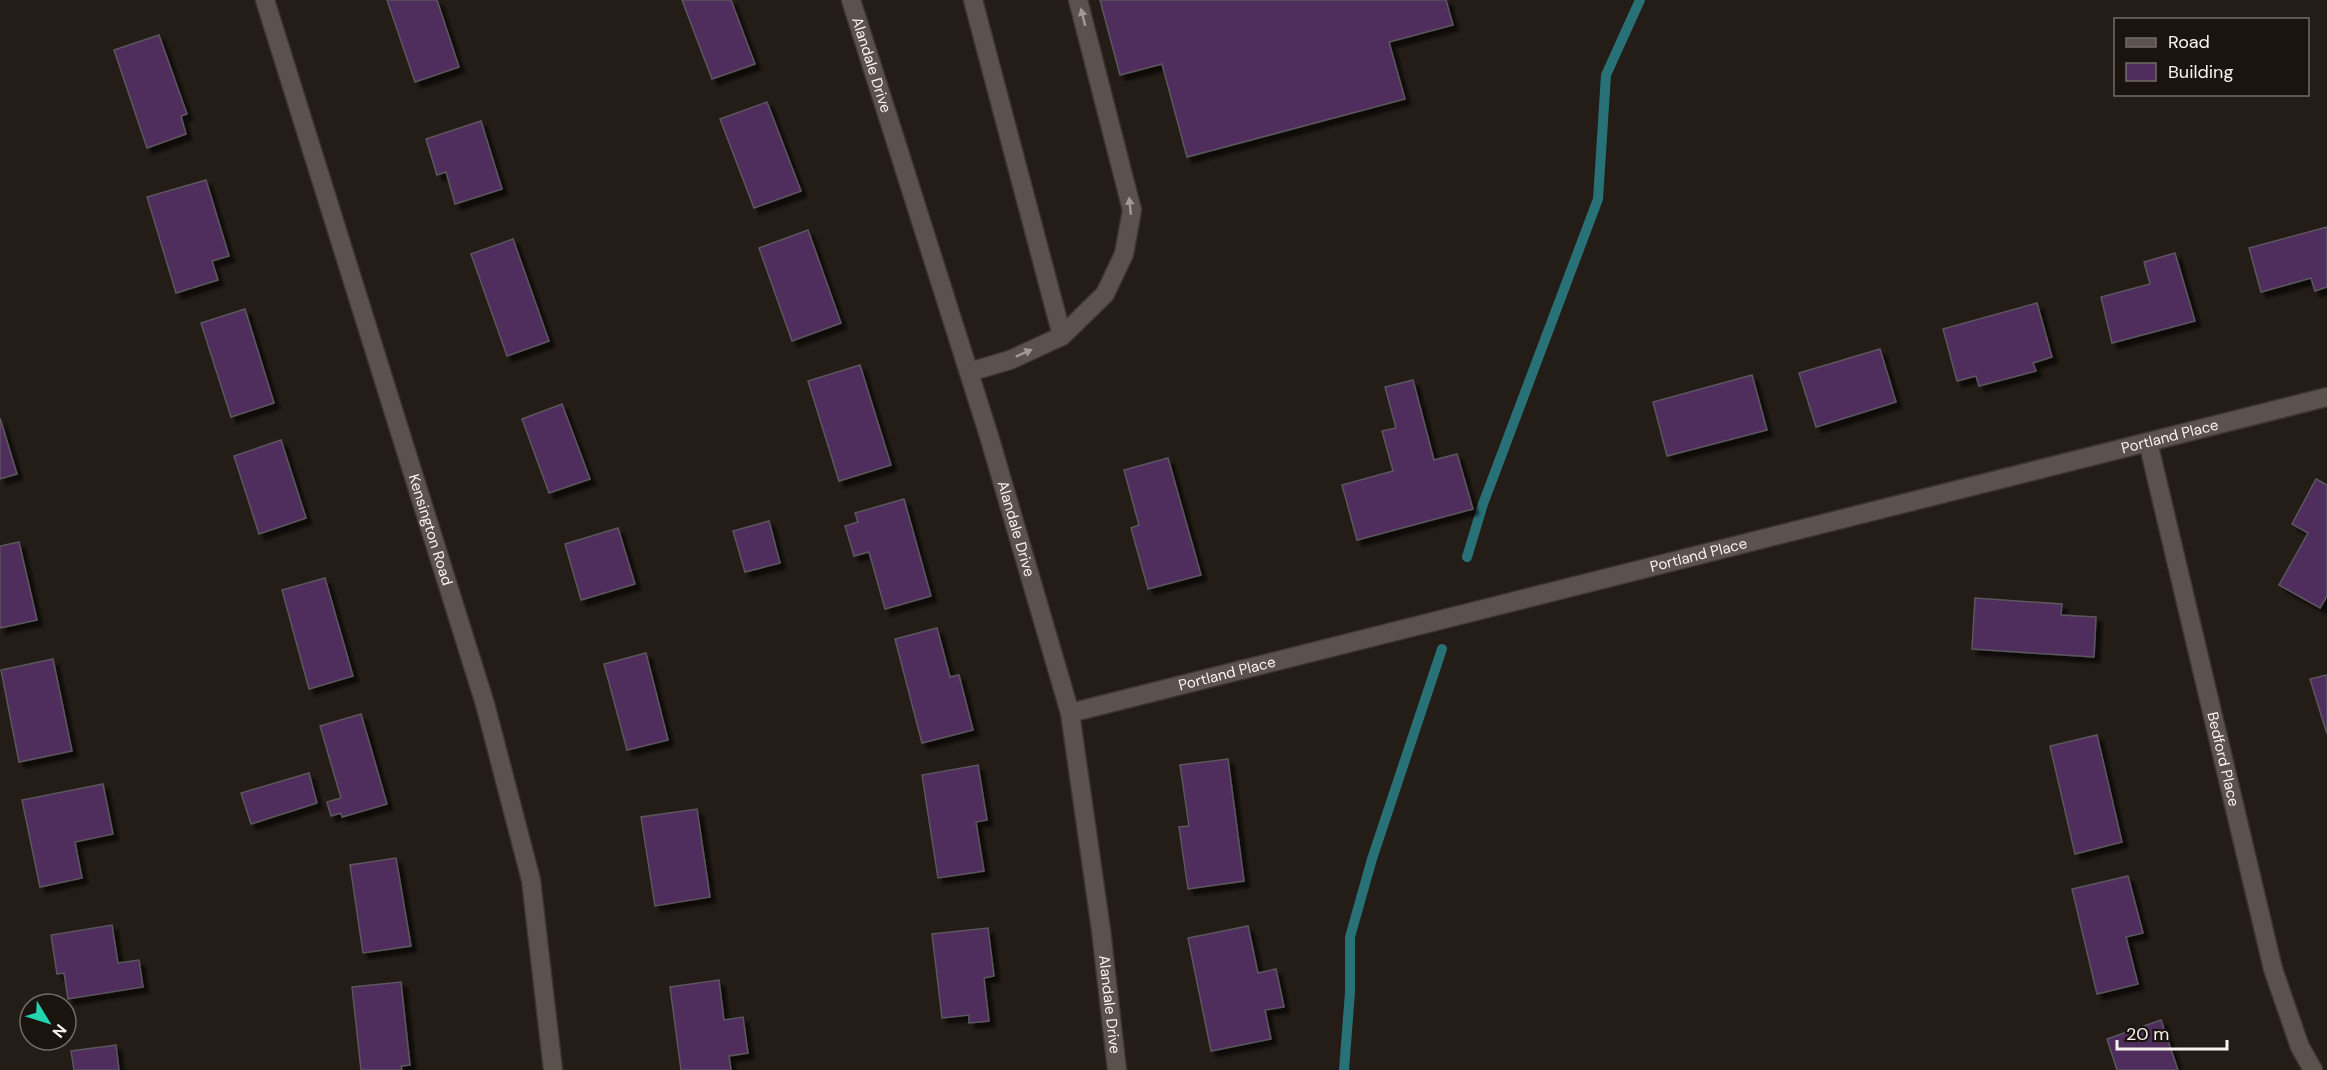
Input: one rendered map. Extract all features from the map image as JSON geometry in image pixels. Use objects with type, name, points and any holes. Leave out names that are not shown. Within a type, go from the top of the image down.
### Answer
[{"type":"street","name":"Kensington Road","points":[[265,0],[485,704],[531,880],[553,1070]]},
{"type":"street","name":"Alandale Drive","points":[[851,0],[969,372],[1070,713],[1101,930],[1117,1070]]},
{"type":"street","points":[[973,0],[1062,336]]},
{"type":"street","points":[[969,372],[1010,360],[1062,336],[1105,294],[1124,254],[1132,210],[1078,0]]},
{"type":"street","name":"Portland Place","points":[[1070,713],[2327,397]]},
{"type":"street","name":"Bedford Place","points":[[2148,442],[2273,969],[2300,1047],[2313,1070]]},
{"type":"building","points":[[387,0],[437,0],[459,67],[415,82]]},
{"type":"building","points":[[682,0],[731,0],[755,64],[712,79]]},
{"type":"building","points":[[1100,0],[1446,0],[1453,25],[1389,42],[1405,99],[1187,157],[1162,64],[1120,75]]},
{"type":"building","points":[[159,35],[187,114],[181,116],[186,134],[147,148],[114,50]]},
{"type":"building","points":[[767,102],[801,191],[754,208],[720,119]]},
{"type":"building","points":[[481,121],[502,189],[455,204],[446,172],[437,175],[426,139]]},
{"type":"building","points":[[206,180],[229,256],[212,261],[218,280],[176,293],[147,197]]},
{"type":"building","points":[[2327,227],[2327,287],[2315,291],[2311,278],[2261,292],[2249,248]]},
{"type":"building","points":[[808,230],[841,323],[792,341],[759,248]]},
{"type":"building","points":[[513,239],[549,341],[507,356],[471,254]]},
{"type":"building","points":[[2175,253],[2195,321],[2112,343],[2101,297],[2150,284],[2144,262]]},
{"type":"building","points":[[2037,303],[2052,357],[2033,363],[2036,371],[1979,386],[1976,376],[1957,381],[1943,329]]},
{"type":"building","points":[[245,309],[274,403],[231,417],[201,323]]},
{"type":"building","points":[[1880,349],[1896,402],[1816,427],[1799,373]]},
{"type":"building","points":[[860,365],[891,465],[839,481],[808,381]]},
{"type":"building","points":[[1752,375],[1767,430],[1667,456],[1653,402]]},
{"type":"building","points":[[1413,380],[1434,460],[1457,454],[1473,509],[1357,540],[1342,485],[1393,471],[1382,431],[1396,428],[1385,387]]},
{"type":"building","points":[[562,404],[590,479],[549,493],[522,419]]},
{"type":"building","points":[[0,418],[17,474],[0,479]]},
{"type":"building","points":[[281,440],[306,518],[259,534],[234,456]]},
{"type":"building","points":[[1168,458],[1201,575],[1148,589],[1131,528],[1139,525],[1124,470]]},
{"type":"building","points":[[2316,479],[2327,485],[2327,596],[2320,608],[2279,585],[2308,533],[2292,524]]},
{"type":"building","points":[[904,499],[931,596],[885,609],[869,552],[854,556],[845,526],[858,522],[855,513]]},
{"type":"building","points":[[769,521],[780,563],[745,572],[733,531]]},
{"type":"building","points":[[618,528],[635,584],[581,600],[565,544]]},
{"type":"building","points":[[19,542],[37,620],[0,628],[0,546]]},
{"type":"building","points":[[325,578],[353,676],[309,689],[282,590]]},
{"type":"building","points":[[1975,598],[2062,604],[2061,615],[2096,617],[2094,657],[1972,649]]},
{"type":"building","points":[[937,628],[950,677],[959,675],[973,730],[922,743],[895,639]]},
{"type":"building","points":[[646,653],[668,740],[627,750],[604,664]]},
{"type":"building","points":[[53,659],[72,751],[19,762],[1,670]]},
{"type":"building","points":[[2327,675],[2327,734],[2310,679]]},
{"type":"building","points":[[361,714],[387,804],[342,817],[341,813],[331,816],[327,802],[341,798],[320,726]]},
{"type":"building","points":[[2097,735],[2122,842],[2075,854],[2050,746]]},
{"type":"building","points":[[1228,759],[1244,881],[1188,889],[1179,827],[1189,826],[1180,765]]},
{"type":"building","points":[[978,765],[987,820],[976,822],[984,871],[938,878],[922,775]]},
{"type":"building","points":[[309,773],[317,803],[251,824],[241,793]]},
{"type":"building","points":[[103,784],[113,834],[75,842],[82,878],[40,887],[22,800]]},
{"type":"building","points":[[697,809],[710,897],[655,906],[641,817]]},
{"type":"building","points":[[396,858],[411,946],[363,953],[350,865]]},
{"type":"building","points":[[2128,876],[2143,933],[2126,937],[2138,984],[2097,994],[2072,889]]},
{"type":"building","points":[[112,925],[118,963],[139,960],[143,987],[78,997],[78,992],[67,992],[64,973],[57,974],[51,935]]},
{"type":"building","points":[[1248,926],[1258,973],[1276,969],[1284,1007],[1265,1010],[1271,1039],[1211,1051],[1188,938]]},
{"type":"building","points":[[988,928],[994,976],[984,978],[989,1021],[969,1023],[969,1015],[942,1018],[932,934]]},
{"type":"building","points":[[719,980],[724,1020],[743,1017],[748,1053],[729,1056],[731,1070],[681,1070],[670,987]]},
{"type":"building","points":[[401,982],[410,1065],[401,1066],[402,1070],[361,1070],[352,987]]},
{"type":"building","points":[[2161,1020],[2178,1070],[2117,1070],[2107,1039]]},
{"type":"building","points":[[116,1045],[119,1070],[74,1070],[71,1052],[78,1052],[78,1050]]},
{"type":"waterway","points":[[1467,557],[1483,504],[1598,199],[1606,75],[1640,0]]},
{"type":"waterway","points":[[1344,1070],[1350,992],[1350,937],[1372,859],[1442,649]]}]
